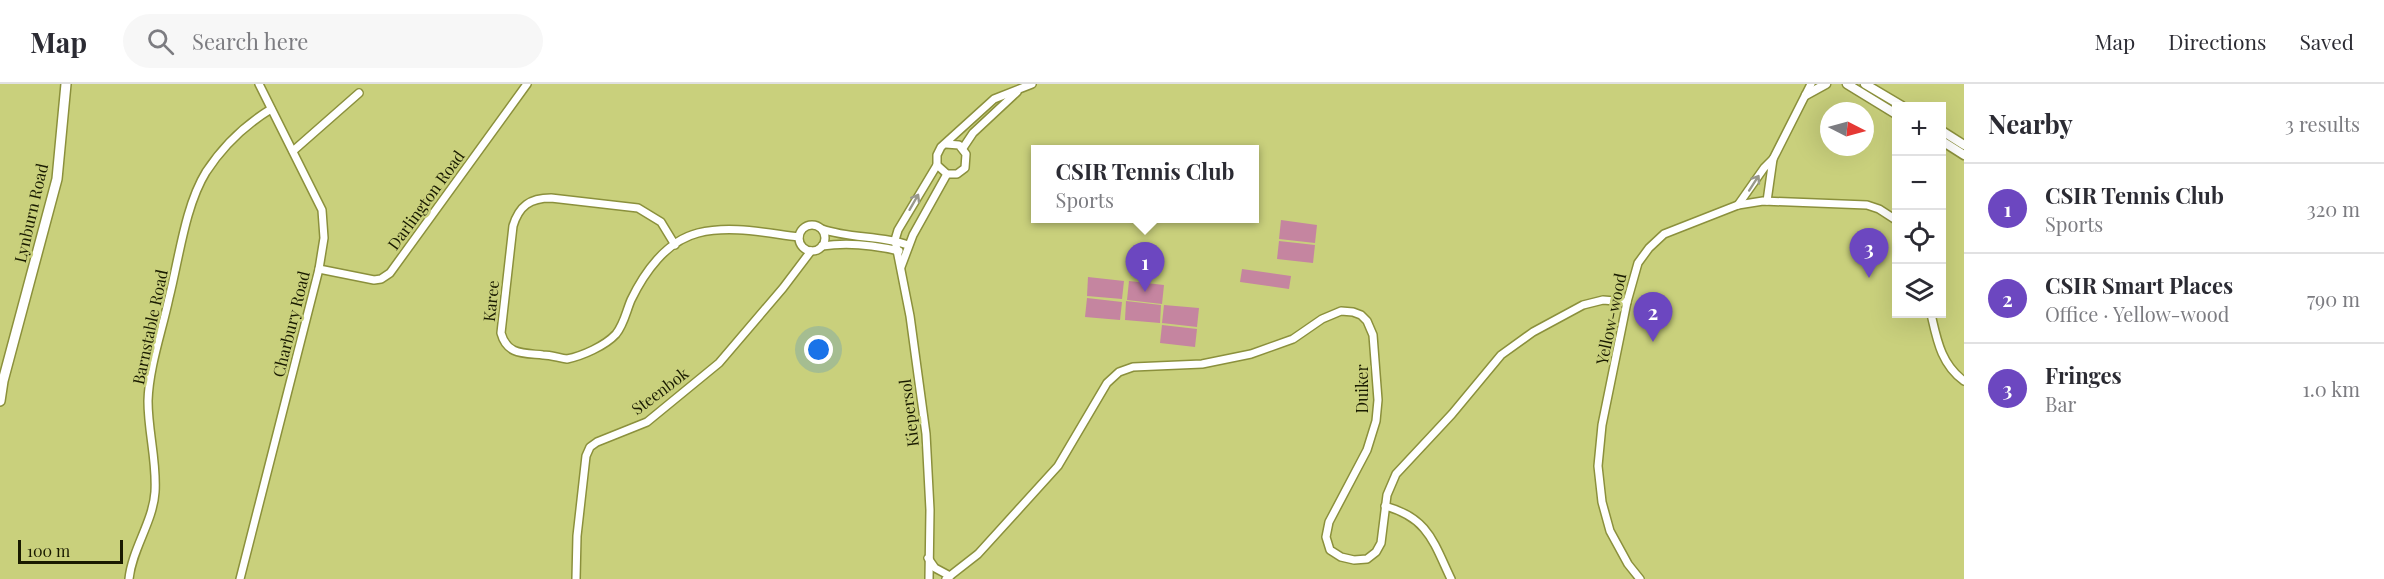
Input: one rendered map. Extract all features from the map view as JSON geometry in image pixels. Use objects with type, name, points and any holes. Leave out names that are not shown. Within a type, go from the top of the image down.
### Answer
[{"type":"main road","name":"Lynburn Road","points":[[0,401],[2,384],[57,179],[66,84]]},
{"type":"street","name":"Charbury Road","points":[[240,579],[319,269],[324,237],[322,210],[259,84]]},
{"type":"street","name":"Darlington Road","points":[[319,269],[374,280],[381,279],[390,273],[528,84]]},
{"type":"street","points":[[901,267],[895,250],[895,240],[937,165],[936,155],[976,113],[994,99],[1032,84]]},
{"type":"street","points":[[1738,205],[1773,159],[1811,84]]},
{"type":"street","points":[[1806,95],[1826,84]]},
{"type":"street","points":[[1838,84],[1849,86],[1892,112]]},
{"type":"street","points":[[1866,84],[1895,102]]},
{"type":"street","points":[[963,148],[984,121],[1019,90]]},
{"type":"street","points":[[293,151],[359,93]]},
{"type":"street","name":"Barnstable Road","points":[[129,579],[155,494],[155,465],[148,400],[156,353],[191,208],[201,181],[222,148],[258,117],[271,109]]},
{"type":"street","points":[[976,113],[984,121]]},
{"type":"street","points":[[1946,134],[1964,145]]},
{"type":"street","points":[[937,165],[947,174],[957,174],[965,168],[966,154],[963,148],[955,144],[946,144]]},
{"type":"street","points":[[1946,144],[1964,155]]},
{"type":"street","points":[[1767,201],[1773,159]]},
{"type":"street","points":[[901,267],[906,248],[947,174]]},
{"type":"street","name":"Karee","points":[[675,245],[661,222],[638,208],[551,198],[540,198],[525,204],[517,213],[513,226],[501,333],[503,341],[514,351],[567,359],[597,347],[615,335],[648,270],[685,237],[715,230],[735,229],[799,237]]},
{"type":"street","name":"Yellow-wood","points":[[1640,579],[1628,564],[1611,531],[1602,502],[1598,466],[1599,438],[1626,302],[1638,263],[1657,240],[1674,229],[1738,205],[1767,201],[1867,206],[1879,209],[1892,217]]},
{"type":"street","points":[[799,267],[802,246],[799,237],[807,225],[817,225],[822,230],[825,238],[822,246]]},
{"type":"street","points":[[822,230],[858,238],[895,240],[906,248]]},
{"type":"street","points":[[799,267],[811,251],[838,243],[895,250],[906,248]]},
{"type":"street","points":[[802,246],[811,251]]},
{"type":"street","name":"Steenbok","points":[[576,579],[577,536],[586,456],[590,447],[647,422],[685,392],[730,350],[799,267]]},
{"type":"street","name":"Kiepersol","points":[[901,267],[926,434],[930,510],[929,579]]},
{"type":"street","name":"Duiker","points":[[948,577],[978,554],[1058,466],[1107,383],[1119,372],[1133,367],[1202,364],[1251,354],[1293,339],[1322,319],[1341,311],[1360,315],[1367,321],[1373,335],[1378,400],[1376,421],[1367,450],[1327,527],[1326,539],[1330,550],[1341,557],[1350,560],[1365,560],[1374,555],[1381,543],[1390,485],[1403,463],[1452,414],[1501,355],[1533,332],[1583,305],[1603,300],[1626,302]]},
{"type":"street","points":[[1932,318],[1944,358],[1952,370],[1964,381]]},
{"type":"street","points":[[1385,506],[1408,514],[1419,521],[1451,579]]},
{"type":"street","points":[[928,558],[935,568],[948,577]]},
{"type":"shaded area","points":[[1281,220],[1317,225],[1315,243],[1279,239]]},
{"type":"shaded area","points":[[1279,241],[1315,245],[1313,263],[1277,259]]},
{"type":"shaded area","points":[[1242,269],[1291,276],[1289,289],[1240,282]]},
{"type":"shaded area","points":[[1088,277],[1124,281],[1122,299],[1087,296]]},
{"type":"shaded area","points":[[1129,281],[1164,285],[1162,304],[1127,300]]},
{"type":"shaded area","points":[[1087,298],[1122,302],[1120,320],[1085,317]]},
{"type":"shaded area","points":[[1126,301],[1161,305],[1160,323],[1125,320]]},
{"type":"shaded area","points":[[1164,305],[1199,308],[1197,327],[1162,323]]},
{"type":"shaded area","points":[[1162,325],[1197,329],[1195,347],[1160,343]]},
{"type":"place","name":"Fringes","points":[[1869,278]]},
{"type":"place","name":"CSIR Tennis Club","points":[[1145,292]]},
{"type":"place","name":"CSIR Smart Places","points":[[1653,342]]}]
